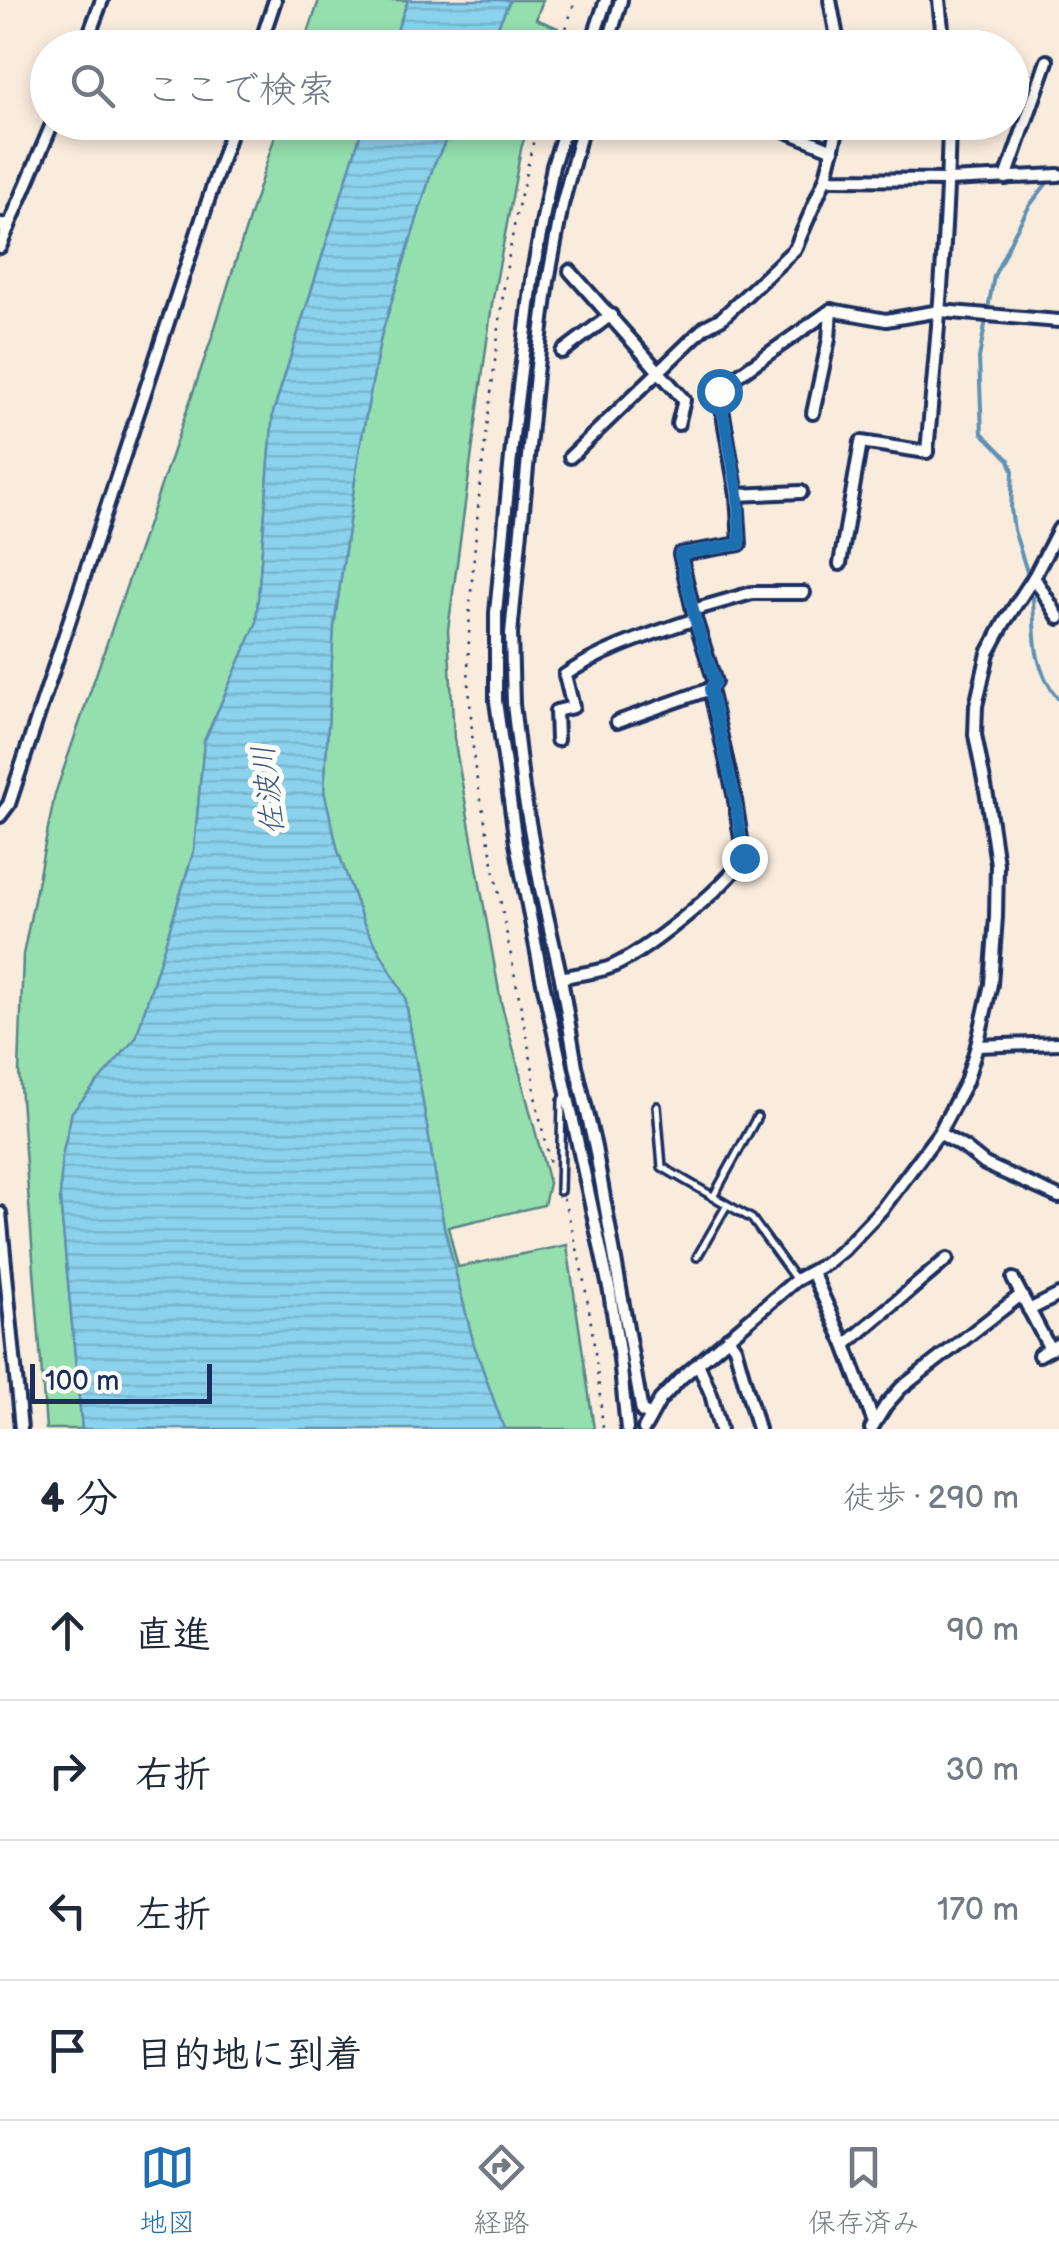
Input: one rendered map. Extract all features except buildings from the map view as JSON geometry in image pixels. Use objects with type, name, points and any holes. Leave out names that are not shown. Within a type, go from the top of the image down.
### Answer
[{"type":"street","points":[[91,30],[102,0]]},
{"type":"street","points":[[265,30],[274,0]]},
{"type":"street","points":[[596,30],[606,0]]},
{"type":"street","points":[[612,30],[621,0]]},
{"type":"street","points":[[830,0],[836,30]]},
{"type":"street","points":[[939,0],[942,30]]},
{"type":"street","points":[[1029,114],[1048,61]]},
{"type":"street","points":[[0,247],[4,226],[44,140]]},
{"type":"street","points":[[0,816],[9,804],[228,140]]},
{"type":"street","points":[[561,140],[533,272],[512,436],[496,613],[496,701],[516,844],[610,1292],[627,1429]]},
{"type":"street","points":[[579,140],[548,282],[532,413],[511,634],[513,704],[541,888],[595,1148],[642,1412],[650,1415]]},
{"type":"street","points":[[808,140],[833,150]]},
{"type":"street","points":[[570,457],[705,328],[722,318],[795,249],[826,176],[835,140]]},
{"type":"street","points":[[840,564],[860,442],[927,452],[940,311],[949,140]]},
{"type":"street","points":[[1006,178],[1020,140]]},
{"type":"street","points":[[826,176],[948,180],[1059,175]]},
{"type":"street","points":[[570,271],[684,400],[678,424]]},
{"type":"street","points":[[813,414],[831,310]]},
{"type":"street","points":[[617,722],[710,689],[715,682],[680,554],[740,544],[738,494],[719,391],[724,385],[831,310],[886,320],[940,311],[1059,321]]},
{"type":"street","points":[[562,352],[612,315]]},
{"type":"street","points":[[738,494],[801,492]]},
{"type":"street","points":[[644,1429],[660,1400],[698,1364],[796,1280],[843,1250],[882,1208],[938,1133],[966,1082],[991,984],[996,864],[975,736],[976,706],[988,654],[1059,529]]},
{"type":"street","points":[[1034,577],[1059,618]]},
{"type":"street","points":[[557,740],[556,711],[573,708],[565,675],[588,660],[752,593],[804,593]]},
{"type":"street","points":[[561,978],[607,968],[635,956],[712,892],[744,858],[710,689]]},
{"type":"street","points":[[977,1046],[1059,1042]]},
{"type":"street","points":[[938,1133],[999,1171],[1059,1198]]},
{"type":"street","points":[[0,1213],[21,1429]]},
{"type":"street","points":[[846,1345],[947,1260]]},
{"type":"street","points":[[812,1272],[846,1345],[873,1426]]},
{"type":"street","points":[[1013,1279],[1049,1350]]},
{"type":"street","points":[[1030,1310],[1059,1295]]},
{"type":"street","points":[[873,1426],[900,1388],[1022,1296]]},
{"type":"street","points":[[728,1337],[735,1347],[758,1429]]},
{"type":"street","points":[[698,1364],[720,1429]]},
{"type":"lane","points":[[560,1191],[562,1102],[567,1092]]},
{"type":"lane","points":[[657,1106],[662,1166],[752,1220],[796,1280]]},
{"type":"lane","points":[[713,1196],[756,1117]]},
{"type":"lane","points":[[697,1257],[727,1205]]},
{"type":"path","points":[[566,30],[576,0]]},
{"type":"green space","points":[[319,0],[408,0],[397,30],[309,30]]},
{"type":"green space","points":[[510,0],[543,0],[536,19],[558,28],[557,30],[496,30]]},
{"type":"green space","points":[[274,140],[359,140],[273,413],[256,625],[204,741],[194,850],[136,1038],[72,1112],[62,1157],[60,1198],[82,1429],[46,1429],[19,1072],[23,955],[55,794],[210,343]]},
{"type":"green space","points":[[446,140],[524,140],[492,304],[448,630],[454,738],[501,1002],[549,1183],[544,1205],[448,1227],[458,1267],[567,1245],[594,1429],[504,1429],[474,1345],[444,1227],[405,997],[363,922],[338,851],[324,791],[334,626],[359,452],[381,336],[433,167]]},
{"type":"water","points":[[408,0],[510,0],[496,30],[397,30]]},
{"type":"water","name":"佐波川","points":[[359,140],[446,140],[433,167],[381,336],[359,452],[334,626],[324,791],[338,851],[363,922],[405,997],[444,1227],[474,1345],[504,1429],[82,1429],[60,1198],[62,1157],[72,1112],[136,1038],[194,850],[204,742],[256,624],[273,413]]},
{"type":"waterway","points":[[1027,572],[1011,509],[1013,471],[1009,460],[982,433],[979,358],[994,276],[1030,205],[1050,179]]},
{"type":"waterway","points":[[1033,597],[1039,663],[1059,700]]},
{"type":"route","points":[[719,391],[738,494],[740,544],[680,554],[715,682],[710,689],[744,858]]}]
